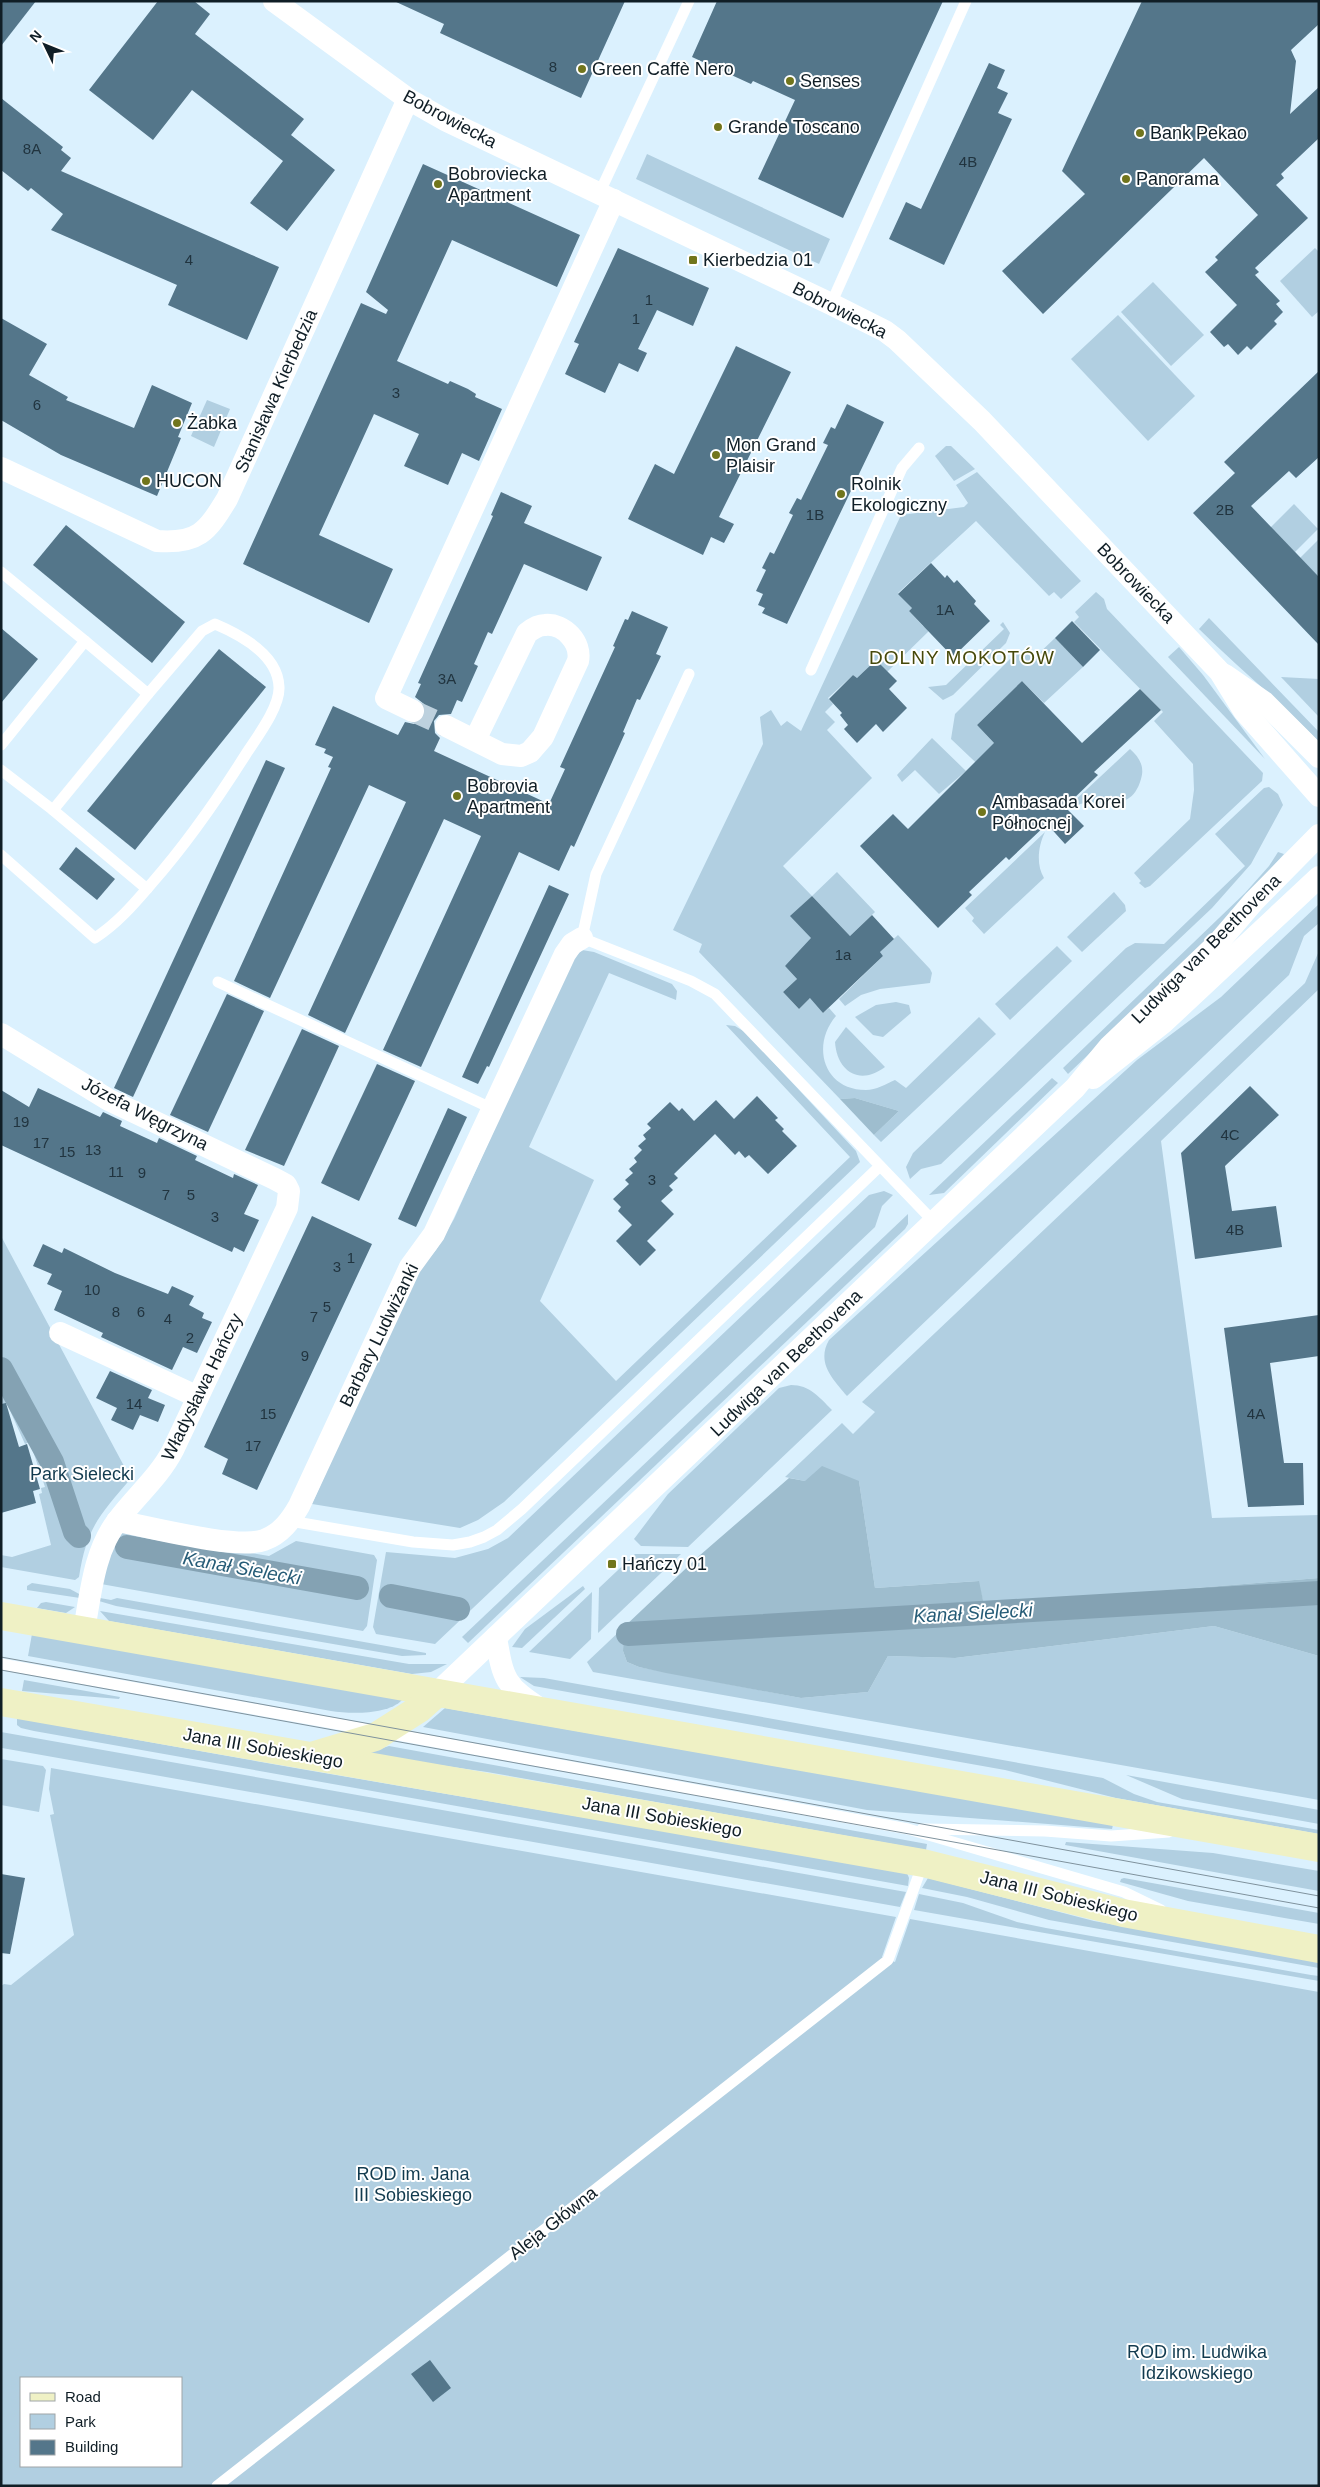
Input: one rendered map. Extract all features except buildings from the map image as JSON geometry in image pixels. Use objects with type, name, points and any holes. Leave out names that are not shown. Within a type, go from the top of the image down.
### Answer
[{"type":"main road","points":[[1,1616],[1319,1848]]},
{"type":"main road","points":[[309,1756],[357,1743],[383,1732],[419,1709],[438,1693]]},
{"type":"main road","name":"Jana III Sobieskiego","points":[[1,1702],[923,1863],[1087,1905],[1319,1949]]},
{"type":"street","name":"Bobrowiecka","points":[[274,1],[408,99],[445,120],[885,331],[959,398],[1220,672],[1244,711],[1319,796]]},
{"type":"street","name":"Stanisława Kierbedzia","points":[[1,468],[157,541],[178,542],[187,540],[205,529],[215,519],[227,499],[408,99]]},
{"type":"street","points":[[413,711],[386,698],[606,197]]},
{"type":"street","points":[[446,726],[475,740],[511,756],[521,756],[538,745],[578,661],[580,654],[573,638],[552,625],[539,626],[526,633],[475,740]]},
{"type":"street","name":"Bobrowiecka","points":[[1220,672],[1264,702],[1319,757]]},
{"type":"street","name":"Ludwiga van Beethovena","points":[[438,1693],[1075,1088],[1109,1047],[1218,943],[1254,901],[1319,835]]},
{"type":"street","name":"Ludwiga van Beethovena","points":[[1075,1088],[1102,1073],[1164,1022],[1319,877]]},
{"type":"street","name":"Barbary Ludwiżanki","points":[[117,1521],[245,1543],[271,1537],[290,1521],[299,1506],[410,1266],[434,1234],[565,954],[572,944],[582,938]]},
{"type":"street","name":"Józefa Węgrzyna","points":[[1,1034],[109,1100],[275,1179],[286,1185],[289,1191]]},
{"type":"street","name":"Władysława Hańczy","points":[[84,1630],[98,1555],[117,1521],[169,1458],[287,1208],[289,1191]]},
{"type":"street","points":[[60,1333],[198,1397]]},
{"type":"street","points":[[496,1637],[501,1669],[506,1681],[522,1697],[545,1712]]},
{"type":"lane","points":[[606,197],[689,1]]},
{"type":"lane","points":[[831,304],[966,1]]},
{"type":"lane","points":[[811,670],[902,468],[920,448]]},
{"type":"lane","points":[[1,572],[148,694]]},
{"type":"lane","points":[[1,855],[95,938],[112,927],[147,889],[206,818],[272,714],[280,689],[277,674],[270,661],[242,638],[215,624],[202,631],[53,810]]},
{"type":"lane","points":[[1,745],[85,641]]},
{"type":"lane","points":[[689,674],[596,874],[582,938],[691,981],[715,994],[934,1222]]},
{"type":"lane","points":[[1,770],[53,810],[147,889]]},
{"type":"lane","points":[[218,982],[492,1108]]},
{"type":"lane","points":[[290,1521],[436,1544],[470,1542],[496,1530],[522,1509],[880,1166]]},
{"type":"lane","points":[[1,1664],[908,1828],[1124,1892],[1195,1926]]},
{"type":"lane","points":[[908,1828],[1046,1831],[1112,1836],[1213,1829]]},
{"type":"lane","name":"Aleja Główna","points":[[217,2486],[888,1960],[923,1863]]},
{"type":"green space","points":[[647,154],[830,239],[819,264],[636,179]]},
{"type":"green space","points":[[1315,248],[1319,252],[1319,311],[1312,317],[1280,281]]},
{"type":"green space","points":[[1153,282],[1204,335],[1171,366],[1121,312]]},
{"type":"green space","points":[[1118,315],[1195,396],[1148,441],[1071,359]]},
{"type":"green space","points":[[207,400],[230,409],[214,447],[191,436]]},
{"type":"green space","points":[[946,446],[951,446],[975,469],[954,481],[935,456]]},
{"type":"green space","points":[[977,472],[1081,581],[1061,599],[1054,592],[1049,596],[976,521],[898,593],[912,608],[909,611],[923,626],[931,629],[887,672],[876,660],[857,678],[853,675],[828,698],[833,704],[825,712],[835,722],[827,730],[872,778],[783,866],[812,896],[791,916],[816,943],[785,966],[797,979],[783,992],[799,1009],[813,995],[823,1013],[829,1008],[836,1016],[828,1028],[823,1052],[831,1074],[840,1083],[851,1088],[870,1090],[895,1080],[906,1088],[979,1017],[996,1034],[881,1142],[874,1135],[899,1111],[855,1098],[840,1099],[699,952],[702,944],[673,930],[763,744],[760,717],[771,710],[781,726],[787,721],[801,731],[901,515],[964,507],[968,503],[956,485]]},
{"type":"green space","points":[[1294,504],[1318,529],[1295,552],[1271,527]]},
{"type":"green space","points":[[1319,539],[1319,577],[1300,558]]},
{"type":"green space","points":[[1096,592],[1104,599],[1107,609],[1263,773],[1262,781],[1150,886],[1145,888],[1139,883],[1141,881],[1134,873],[1190,819],[1194,790],[1193,764],[1154,721],[1163,712],[1074,622],[1079,617],[1075,612]]},
{"type":"green space","points":[[1209,618],[1319,732],[1319,742],[1199,629]]},
{"type":"green space","points":[[1003,622],[1010,633],[1006,643],[953,695],[943,700],[928,687],[946,685],[1004,629],[1000,625]]},
{"type":"green space","points":[[1055,638],[1083,667],[1044,703],[1022,681],[977,725],[1008,758],[990,776],[951,739],[955,714],[1015,654],[1024,652],[1034,658]]},
{"type":"green space","points":[[1179,647],[1203,675],[1265,759],[1168,657]]},
{"type":"green space","points":[[1281,677],[1319,679],[1319,717]]},
{"type":"green space","points":[[932,738],[966,771],[939,794],[915,770],[902,782],[897,775]]},
{"type":"green space","points":[[1130,749],[1142,766],[1142,774],[1136,791],[1129,798],[1121,802],[1082,804],[1072,807],[1070,805]]},
{"type":"green space","points":[[1269,787],[1278,794],[1283,805],[1251,864],[1212,908],[941,1164],[921,1169],[910,1179],[906,1167],[913,1153],[1126,948],[1135,943],[1164,944],[1245,866],[1215,834],[1264,788]]},
{"type":"green space","points":[[1045,832],[1039,855],[1041,873],[1044,878],[984,934],[972,921],[974,918],[965,908]]},
{"type":"green space","points":[[1278,852],[1284,854],[1196,952],[1068,1074],[1063,1068],[1245,893],[1269,866]]},
{"type":"green space","points":[[837,872],[875,912],[850,936],[812,896]]},
{"type":"green space","points":[[1114,892],[1125,905],[1126,911],[1082,952],[1067,937]]},
{"type":"green space","points":[[1319,904],[1319,923],[1304,936],[1289,975],[847,1396],[832,1377],[825,1363],[825,1348],[829,1340],[1137,1060],[1221,997]]},
{"type":"green space","points":[[898,935],[930,969],[932,973],[930,983],[880,989],[861,995],[845,1006],[839,999],[883,956],[880,952]]},
{"type":"green space","points":[[1057,946],[1072,961],[1010,1020],[995,1004]]},
{"type":"green space","points":[[582,950],[594,952],[672,984],[677,991],[676,1000],[609,973],[529,1147],[594,1180],[540,1301],[616,1381],[850,1157],[726,1025],[735,1026],[745,1032],[856,1151],[860,1162],[504,1502],[478,1520],[460,1528],[312,1504],[413,1277],[436,1250],[454,1219],[569,963]]},
{"type":"green space","points":[[1319,951],[1319,989],[1161,1141],[1212,1518],[1319,1515],[1319,1578],[984,1605],[978,1581],[875,1588],[859,1481],[805,1481],[785,1477],[842,1423],[853,1434],[875,1412],[862,1402],[1305,983]]},
{"type":"green space","points":[[896,1002],[909,1005],[911,1013],[883,1037],[873,1035],[855,1017],[876,1005]]},
{"type":"green space","points":[[846,1027],[885,1067],[876,1073],[867,1075],[851,1073],[845,1068],[840,1061],[835,1042]]},
{"type":"green space","points":[[1052,1078],[1058,1083],[944,1193],[929,1195]]},
{"type":"green space","points":[[884,1191],[893,1195],[882,1206],[875,1227],[435,1644],[376,1634],[373,1627],[386,1552],[455,1558],[488,1549],[508,1538],[869,1195]]},
{"type":"green space","points":[[908,1214],[908,1224],[905,1229],[468,1643],[462,1637]]},
{"type":"green space","name":"Park Sielecki","points":[[1,1236],[124,1466],[132,1477],[96,1522],[86,1545],[79,1577],[75,1580],[1,1567],[1,1555],[12,1557],[51,1545],[39,1494],[42,1493],[41,1488],[45,1487],[30,1442],[25,1444],[7,1404],[3,1405],[1,1400]]},
{"type":"green space","points":[[791,1385],[809,1389],[832,1410],[688,1547],[641,1546],[634,1539],[668,1494],[779,1388]]},
{"type":"green space","points":[[123,1532],[269,1556],[296,1541],[374,1555],[377,1560],[367,1626],[363,1631],[101,1584],[106,1558]]},
{"type":"green space","points":[[635,1554],[681,1554],[598,1633],[599,1588]]},
{"type":"green space","points":[[32,1583],[70,1589],[81,1595],[80,1598],[27,1590],[27,1586]]},
{"type":"green space","points":[[583,1586],[585,1589],[522,1648],[512,1647],[525,1629]]},
{"type":"green space","points":[[592,1592],[591,1639],[570,1659],[529,1652]]},
{"type":"green space","points":[[100,1598],[111,1600],[117,1598],[426,1653],[426,1655],[402,1656],[116,1606],[99,1601]]},
{"type":"green space","points":[[46,1602],[75,1607],[66,1613],[37,1608],[41,1603]]},
{"type":"green space","points":[[100,1611],[409,1664],[447,1664],[431,1672],[412,1674],[109,1621]]},
{"type":"green space","points":[[1214,1626],[1319,1656],[1319,1800],[593,1672],[587,1662],[624,1627],[623,1651],[627,1662],[639,1667],[801,1698],[868,1692],[888,1656],[955,1658]]},
{"type":"green space","points":[[32,1634],[402,1700],[396,1705],[378,1711],[348,1713],[331,1711],[28,1656]]},
{"type":"green space","points":[[520,1677],[544,1678],[1103,1778],[1134,1794],[1157,1802],[1319,1830],[1319,1834],[1116,1798],[1005,1770],[534,1686]]},
{"type":"green space","points":[[24,1680],[120,1697],[119,1699],[22,1691]]},
{"type":"green space","points":[[445,1708],[1113,1825],[1112,1829],[867,1810],[423,1727]]},
{"type":"green space","points":[[17,1718],[351,1778],[907,1873],[909,1878],[908,1886],[34,1731],[17,1725]]},
{"type":"green space","points":[[1,1732],[906,1892],[900,1907],[2,1748]]},
{"type":"green space","points":[[389,1746],[927,1844],[926,1850],[487,1772],[364,1754]]},
{"type":"green space","points":[[1,1759],[43,1766],[46,1770],[39,1812],[1,1805]]},
{"type":"green space","name":"ROD im. Jana III Sobieskiego","points":[[51,1768],[896,1917],[882,1957],[895,1962],[910,1919],[1319,1992],[1319,2486],[1,2486],[1,1986],[4,1984],[11,1985],[74,1935],[50,1815],[54,1814],[49,1789]]},
{"type":"green space","points":[[1126,1775],[1319,1810],[1319,1824],[1182,1799]]},
{"type":"green space","points":[[1066,1842],[1213,1853],[1319,1871],[1319,1891],[1065,1845]]},
{"type":"green space","points":[[928,1878],[1094,1921],[1319,1962],[1319,1968],[1049,1920],[967,1897],[922,1888]]},
{"type":"green space","points":[[1124,1878],[1319,1913],[1319,1924],[1188,1901],[1120,1882]]},
{"type":"green space","points":[[919,1894],[963,1903],[1017,1922],[1319,1976],[1319,1981],[914,1910]]},
{"type":"shaded area","points":[[855,1098],[899,1111],[874,1135],[840,1099]]},
{"type":"shaded area","points":[[822,1466],[859,1481],[875,1588],[979,1581],[984,1605],[1319,1578],[1319,1656],[1214,1626],[955,1658],[888,1656],[868,1692],[801,1698],[666,1673],[639,1667],[627,1662],[623,1651],[624,1627],[699,1556],[789,1478],[805,1481]]},
{"type":"waterway","points":[[1,1369],[52,1462],[75,1532],[79,1536]]},
{"type":"waterway","name":"Kanał Sielecki","points":[[127,1547],[357,1588]]},
{"type":"waterway","name":"Kanał Sielecki","points":[[628,1634],[1319,1593]]},
{"type":"waterway","name":"Kanał Sielecki","points":[[391,1596],[458,1609]]},
{"type":"tunnel","points":[[413,711],[446,726]]},
{"type":"tram line","points":[[1,1657],[1319,1896]]},
{"type":"tram line","points":[[1,1670],[1319,1908]]},
{"type":"place","name":"Green Caffè Nero","points":[[582,69]]},
{"type":"place","name":"Senses","points":[[790,81]]},
{"type":"place","name":"Grande Toscano","points":[[718,127]]},
{"type":"place","name":"Bank Pekao","points":[[1140,133]]},
{"type":"place","name":"Panorama","points":[[1126,179]]},
{"type":"place","name":"Bobroviecka Apartment","points":[[438,184]]},
{"type":"place","name":"Kierbedzia 01","points":[[693,260]]},
{"type":"place","name":"Żabka","points":[[177,423]]},
{"type":"place","name":"Mon Grand Plaisir","points":[[716,455]]},
{"type":"place","name":"HUCON","points":[[146,481]]},
{"type":"place","name":"Rolnik Ekologiczny","points":[[841,494]]},
{"type":"place","name":"Bobrovia Apartment","points":[[457,796]]},
{"type":"place","name":"Ambasada Korei Północnej","points":[[982,812]]},
{"type":"place","name":"Hańczy 01","points":[[612,1564]]},
{"type":"district","name":"DOLNY MOKOTÓW","points":[[962,657]]},
{"type":"park label","name":"ROD im. Ludwika Idzikowskiego","points":[[1197,2362]]}]
